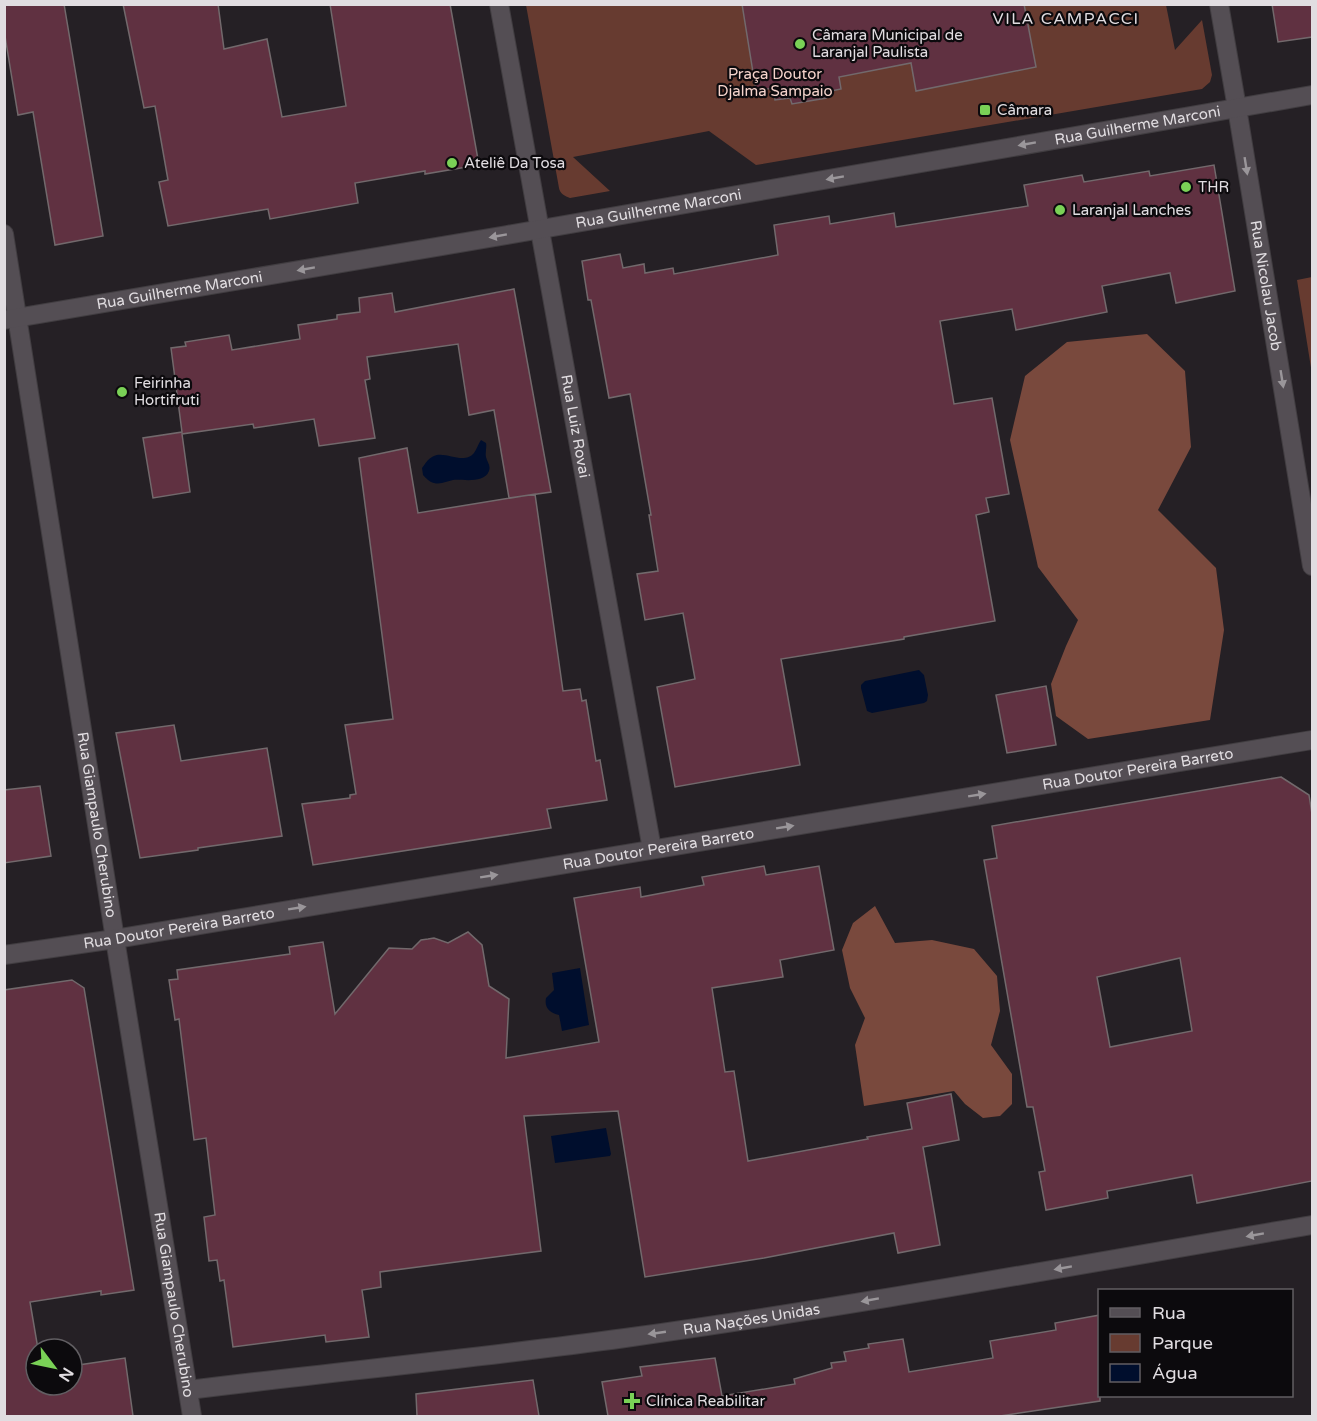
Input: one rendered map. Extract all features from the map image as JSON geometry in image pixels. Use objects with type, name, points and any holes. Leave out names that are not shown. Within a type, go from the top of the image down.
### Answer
[{"type":"street","name":"Rua Luiz Rovai","points":[[499,4],[652,849]]},
{"type":"street","name":"Rua Nicolau Jacob","points":[[1219,4],[1312,566]]},
{"type":"street","name":"Rua Guilherme Marconi","points":[[11,319],[1312,95]]},
{"type":"street","name":"Rua Giampaulo Cherubino","points":[[4,234],[11,319],[192,1416]]},
{"type":"street","name":"Rua Doutor Pereira Barreto","points":[[4,956],[1312,740]]},
{"type":"street","name":"Rua Nações Unidas","points":[[188,1390],[421,1364],[635,1336],[797,1312],[1312,1225]]},
{"type":"green space","name":"Praça Doutor Djalma Sampaio","points":[[526,5],[1166,5],[1175,50],[1202,20],[1212,75],[1210,82],[1202,89],[756,165],[709,131],[573,157],[610,191],[570,198],[565,196],[559,188]]},
{"type":"green space","points":[[1312,277],[1312,374],[1297,280]]},
{"type":"shaded area","points":[[1147,334],[1185,371],[1191,447],[1158,510],[1216,568],[1224,630],[1210,720],[1088,739],[1056,716],[1051,684],[1078,620],[1038,567],[1010,440],[1025,376],[1067,342]]},
{"type":"shaded area","points":[[875,906],[895,943],[932,940],[974,949],[997,976],[1000,1011],[991,1045],[1012,1074],[1012,1104],[1000,1116],[983,1118],[965,1104],[954,1091],[864,1106],[855,1045],[865,1018],[850,988],[842,950],[853,923]]},
{"type":"water","points":[[481,440],[486,443],[486,457],[490,467],[483,478],[437,483],[431,482],[423,475],[422,468],[432,457],[442,455],[470,457]]},
{"type":"water","points":[[919,670],[924,675],[927,701],[872,713],[867,711],[861,688],[865,681]]},
{"type":"water","points":[[580,968],[589,1025],[562,1031],[559,1015],[550,1011],[546,1005],[546,998],[554,990],[552,973]]},
{"type":"water","points":[[606,1128],[610,1156],[555,1163],[551,1136]]},
{"type":"building","points":[[4,4],[64,4],[103,236],[55,245],[33,112],[18,115],[4,30]]},
{"type":"building","points":[[123,4],[218,4],[224,49],[267,39],[282,117],[346,106],[330,4],[450,4],[479,165],[425,174],[425,171],[355,183],[358,203],[270,219],[268,209],[168,226],[159,182],[168,180],[155,106],[144,108]]},
{"type":"building","points":[[742,4],[1024,4],[1036,67],[916,91],[911,63],[839,77],[841,89],[826,92],[826,98],[792,104],[790,98],[775,100],[773,88],[756,91]]},
{"type":"building","points":[[1272,4],[1312,4],[1312,37],[1278,42]]},
{"type":"building","points":[[1214,165],[1235,291],[1176,303],[1170,273],[1102,286],[1107,312],[1016,330],[1012,309],[940,321],[954,404],[992,398],[1009,494],[986,498],[989,512],[976,515],[995,621],[904,637],[904,639],[781,659],[800,765],[675,787],[657,687],[695,679],[683,613],[645,620],[637,574],[658,571],[649,515],[651,515],[630,394],[609,398],[582,261],[620,254],[623,268],[644,264],[645,273],[673,268],[674,274],[778,255],[774,225],[829,216],[830,224],[894,213],[896,227],[1028,206],[1024,185],[1082,175],[1084,182],[1149,171],[1150,176]]},
{"type":"building","points":[[514,289],[551,492],[509,498],[494,410],[469,415],[458,344],[367,357],[370,379],[365,380],[375,438],[319,446],[314,419],[254,428],[253,424],[182,434],[190,492],[153,498],[143,438],[182,432],[171,348],[186,346],[185,342],[229,335],[232,350],[300,339],[298,325],[337,319],[337,315],[360,312],[359,298],[392,293],[395,312]]},
{"type":"building","points":[[407,448],[418,513],[535,494],[563,691],[580,689],[582,701],[586,700],[596,761],[600,760],[607,800],[547,809],[551,828],[313,865],[302,804],[350,798],[350,795],[356,794],[345,725],[393,719],[359,458]]},
{"type":"building","points":[[1046,686],[1056,745],[1007,753],[996,695]]},
{"type":"building","points":[[174,725],[181,761],[267,748],[282,836],[140,858],[116,733]]},
{"type":"building","points":[[1281,777],[1309,795],[1312,814],[1312,1181],[1197,1203],[1192,1175],[1107,1191],[1108,1198],[1046,1210],[1039,1172],[1045,1171],[1033,1107],[1027,1107],[984,860],[997,858],[992,826]],"holes":[[[1180,958],[1192,1031],[1110,1047],[1097,977]]]},
{"type":"building","points":[[40,786],[51,856],[4,863],[4,790]]},
{"type":"building","points":[[764,866],[766,875],[819,866],[834,950],[780,960],[783,977],[712,988],[725,1072],[734,1071],[748,1161],[912,1129],[907,1103],[951,1094],[959,1140],[923,1147],[940,1245],[898,1253],[894,1233],[764,1258],[645,1277],[618,1111],[524,1116],[541,1251],[380,1272],[381,1287],[362,1290],[369,1337],[326,1342],[325,1335],[233,1347],[224,1280],[220,1281],[217,1260],[209,1261],[204,1217],[215,1215],[206,1138],[194,1140],[179,1019],[175,1020],[169,980],[178,979],[177,970],[290,954],[289,947],[323,942],[335,1014],[389,948],[412,949],[421,940],[434,938],[448,943],[468,932],[482,945],[489,986],[509,999],[506,1058],[599,1042],[574,898],[640,887],[641,897],[704,885],[702,877]]},
{"type":"building","points":[[72,980],[84,988],[134,1290],[101,1295],[101,1291],[30,1302],[36,1337],[24,1337],[24,1397],[84,1397],[84,1364],[125,1358],[133,1416],[4,1416],[4,990]]},
{"type":"building","points":[[1098,1315],[1098,1397],[1100,1401],[1000,1416],[608,1416],[602,1382],[642,1376],[640,1367],[715,1358],[722,1396],[795,1384],[794,1379],[832,1368],[831,1363],[846,1361],[844,1352],[869,1348],[868,1344],[903,1339],[909,1372],[993,1358],[990,1341],[1056,1330],[1055,1323]]},
{"type":"building","points":[[533,1380],[539,1416],[417,1416],[416,1394]]},
{"type":"place","name":"Câmara Municipal de Laranjal Paulista","points":[[800,44]]},
{"type":"place","name":"Câmara","points":[[985,110]]},
{"type":"place","name":"Ateliê Da Tosa","points":[[452,163]]},
{"type":"place","name":"THR","points":[[1186,187]]},
{"type":"place","name":"Laranjal Lanches","points":[[1060,210]]},
{"type":"place","name":"Feirinha Hortifruti","points":[[122,392]]},
{"type":"place","name":"Clínica Reabilitar","points":[[632,1401]]},
{"type":"district","name":"VILA CAMPACCI","points":[[1066,19]]}]
